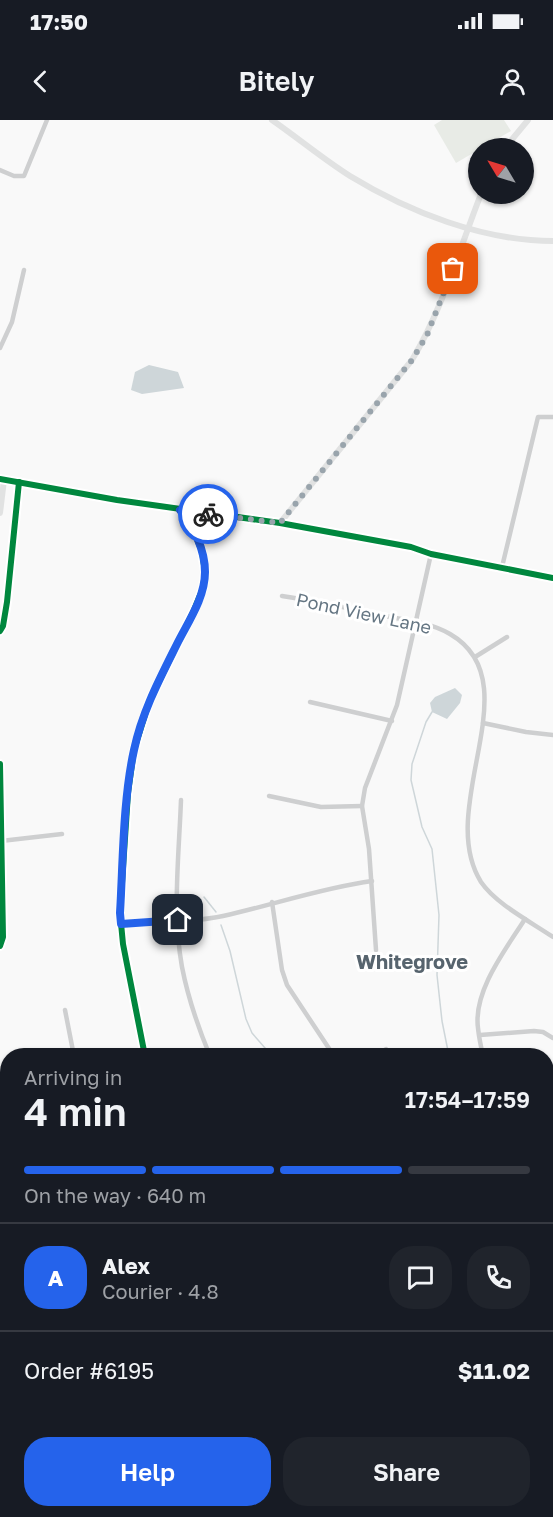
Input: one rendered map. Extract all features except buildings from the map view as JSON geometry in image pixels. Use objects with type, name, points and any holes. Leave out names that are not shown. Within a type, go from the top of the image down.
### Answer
[{"type":"street","points":[[0,170],[14,176],[24,176],[47,120]]},
{"type":"street","points":[[272,120],[350,176],[421,212],[500,235],[553,241]]},
{"type":"street","points":[[513,138],[528,120]]},
{"type":"street","points":[[280,523],[412,360],[427,335],[477,204]]},
{"type":"street","points":[[0,348],[12,322],[24,270]]},
{"type":"street","points":[[502,567],[538,417],[553,417]]},
{"type":"street","points":[[0,513],[2,480],[180,510],[280,523],[411,547],[431,554],[553,578]]},
{"type":"street","points":[[0,631],[7,602],[19,482]]},
{"type":"street","points":[[143,1048],[126,964],[120,913],[128,793],[134,750],[149,702],[203,588],[205,572],[202,552],[189,521],[180,510]]},
{"type":"street","points":[[376,950],[369,849],[362,806],[365,788],[397,705],[431,554]]},
{"type":"street","name":"Pond View Lane","points":[[282,596],[416,622],[451,635],[475,657],[485,686],[483,723],[468,802],[468,834],[472,860],[481,882],[491,894],[553,937]]},
{"type":"street","points":[[475,657],[507,638]]},
{"type":"street","points":[[310,702],[392,721]]},
{"type":"street","points":[[483,723],[553,735]]},
{"type":"street","points":[[0,764],[3,937],[0,946]]},
{"type":"street","points":[[269,796],[321,807],[362,806]]},
{"type":"street","points":[[181,800],[177,888],[178,935],[186,984],[207,1048]]},
{"type":"street","points":[[1,841],[62,834]]},
{"type":"street","points":[[121,924],[192,921],[222,916],[337,886],[372,881]]},
{"type":"street","points":[[272,902],[282,970],[287,986],[329,1048]]},
{"type":"street","points":[[482,1048],[478,1027],[479,1013],[490,972],[525,919]]},
{"type":"street","points":[[65,1010],[72,1048]]},
{"type":"street","points":[[480,1035],[534,1031],[543,1032],[553,1038]]},
{"type":"shaded area","points":[[442,120],[504,120],[511,131],[499,138],[468,138],[468,156],[456,163],[434,125]]},
{"type":"shaded area","points":[[149,365],[178,372],[184,388],[142,394],[131,390],[135,372]]},
{"type":"shaded area","points":[[455,688],[462,695],[460,703],[447,719],[432,712],[430,703],[435,697]]},
{"type":"waterway","points":[[432,712],[426,722],[412,764],[411,780],[422,827],[432,849],[439,915],[437,975],[447,1048]]},
{"type":"waterway","points":[[204,897],[216,912]]},
{"type":"waterway","points":[[221,925],[230,951],[246,1019],[252,1033],[265,1048]]},
{"type":"cycle path","points":[[0,479],[117,500],[280,523],[411,547],[431,554],[553,578]]},
{"type":"cycle path","points":[[0,631],[7,602],[19,482]]},
{"type":"cycle path","points":[[143,1048],[123,944],[120,913],[128,793],[134,750],[149,702],[203,588],[205,572],[202,552],[190,521],[180,510]]},
{"type":"cycle path","points":[[0,764],[3,937],[0,946]]},
{"type":"way so far","points":[[208,514],[280,523],[412,360],[427,335],[453,269]]},
{"type":"district","name":"Whitegrove","points":[[412,961]]},
{"type":"route","points":[[178,920],[121,924],[128,793],[134,750],[149,702],[203,588],[205,572],[202,552],[189,521],[180,510],[208,514]]}]
